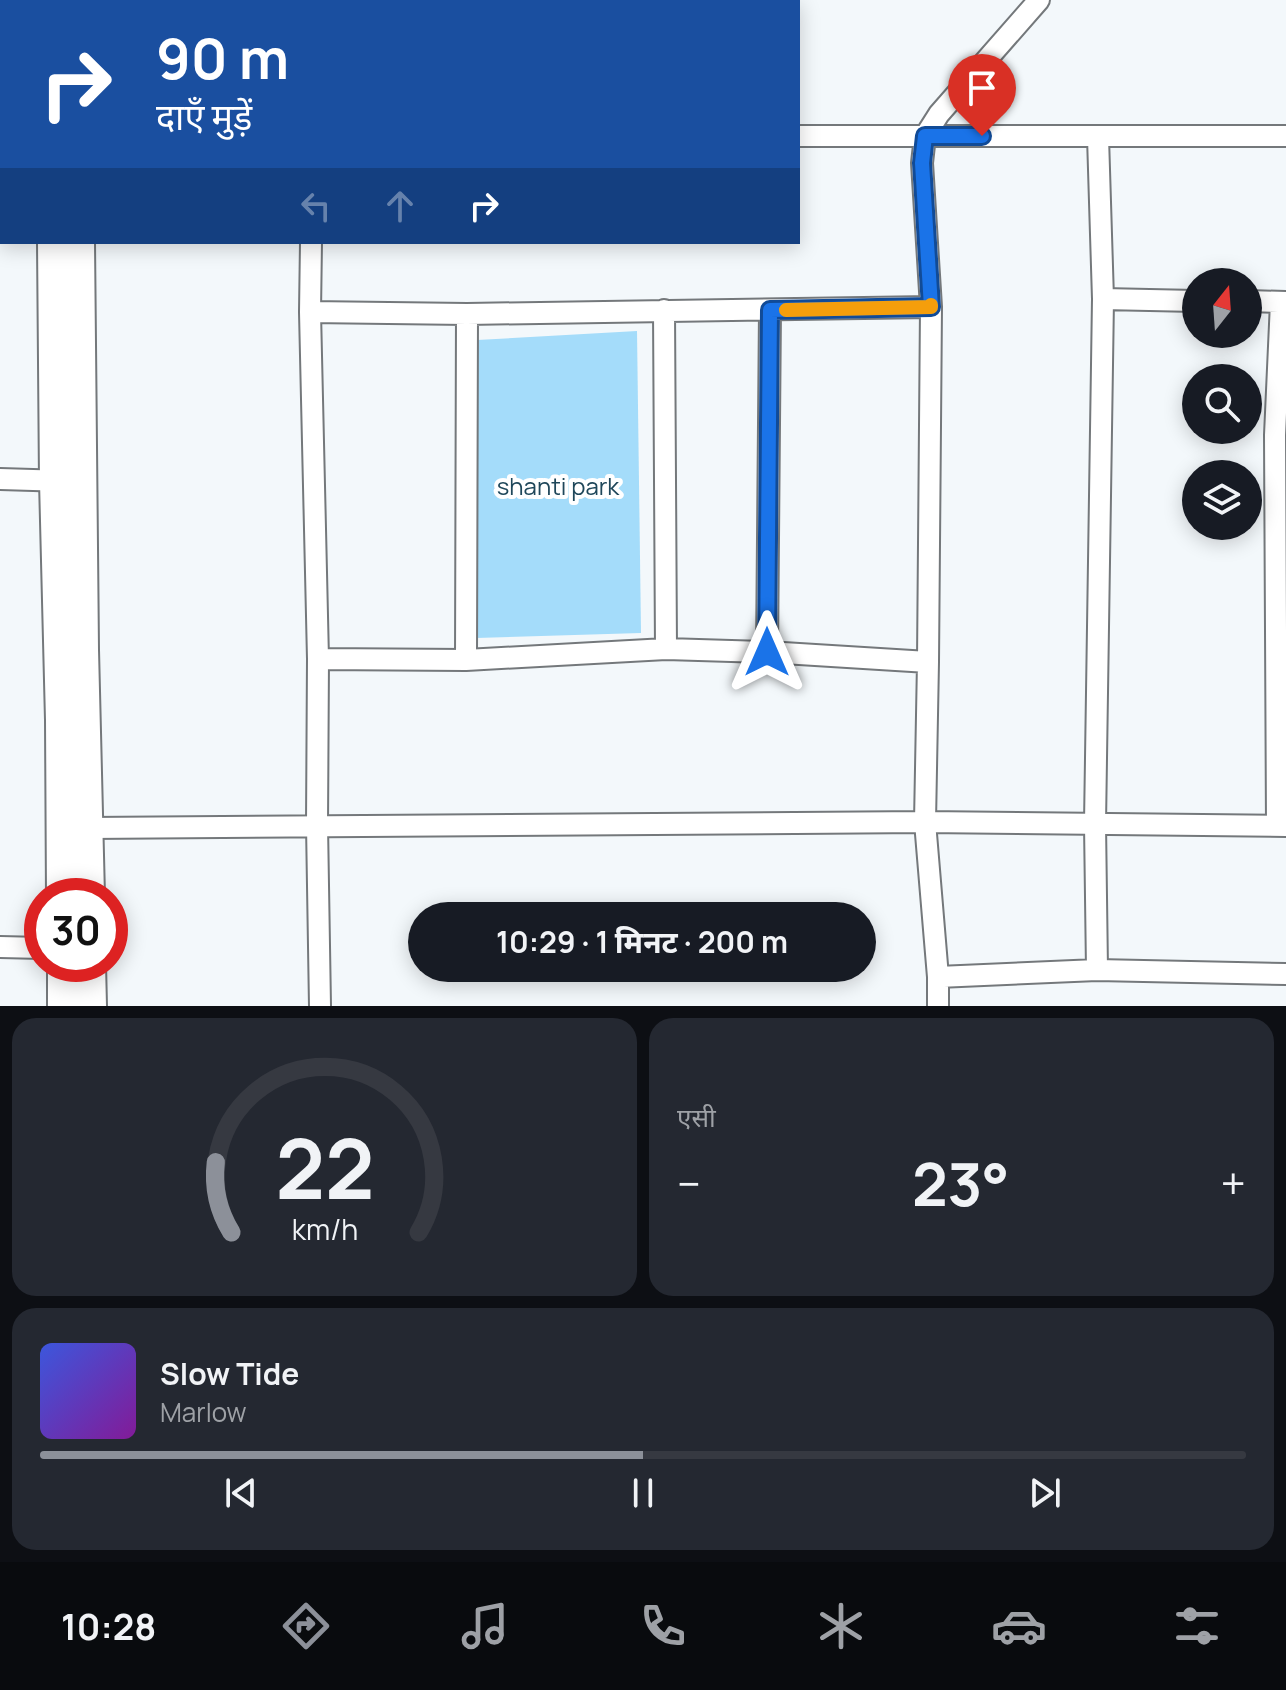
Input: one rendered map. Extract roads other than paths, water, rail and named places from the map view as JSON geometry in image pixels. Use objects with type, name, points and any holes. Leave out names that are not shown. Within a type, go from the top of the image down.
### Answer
[{"type":"street","points":[[938,1006],[925,822],[931,307],[922,163],[925,136],[939,114],[1039,0]]},
{"type":"street","points":[[800,136],[1286,136]]},
{"type":"street","points":[[1097,970],[1095,824],[1103,299],[1098,137]]},
{"type":"street","points":[[53,244],[83,650],[89,878]]},
{"type":"street","points":[[62,878],[61,720],[79,244]]},
{"type":"street","points":[[311,244],[320,1006]]},
{"type":"street","points":[[1103,299],[1182,301]]},
{"type":"street","points":[[88,828],[925,822],[1282,826],[1283,302],[1262,301]]},
{"type":"street","points":[[310,312],[467,314],[931,307]]},
{"type":"street","points":[[664,310],[666,649]]},
{"type":"street","points":[[767,652],[770,310]]},
{"type":"street","points":[[466,660],[467,314]]},
{"type":"street","points":[[0,479],[69,481]]},
{"type":"street","points":[[318,659],[466,660],[666,649],[928,662]]},
{"type":"street","points":[[0,947],[24,948]]},
{"type":"street","points":[[938,977],[1097,970],[1286,974]]},
{"type":"street","points":[[63,982],[63,1006]]},
{"type":"street","points":[[90,982],[91,1006]]},
{"type":"park label","name":"shanti park","points":[[558,487]]}]
